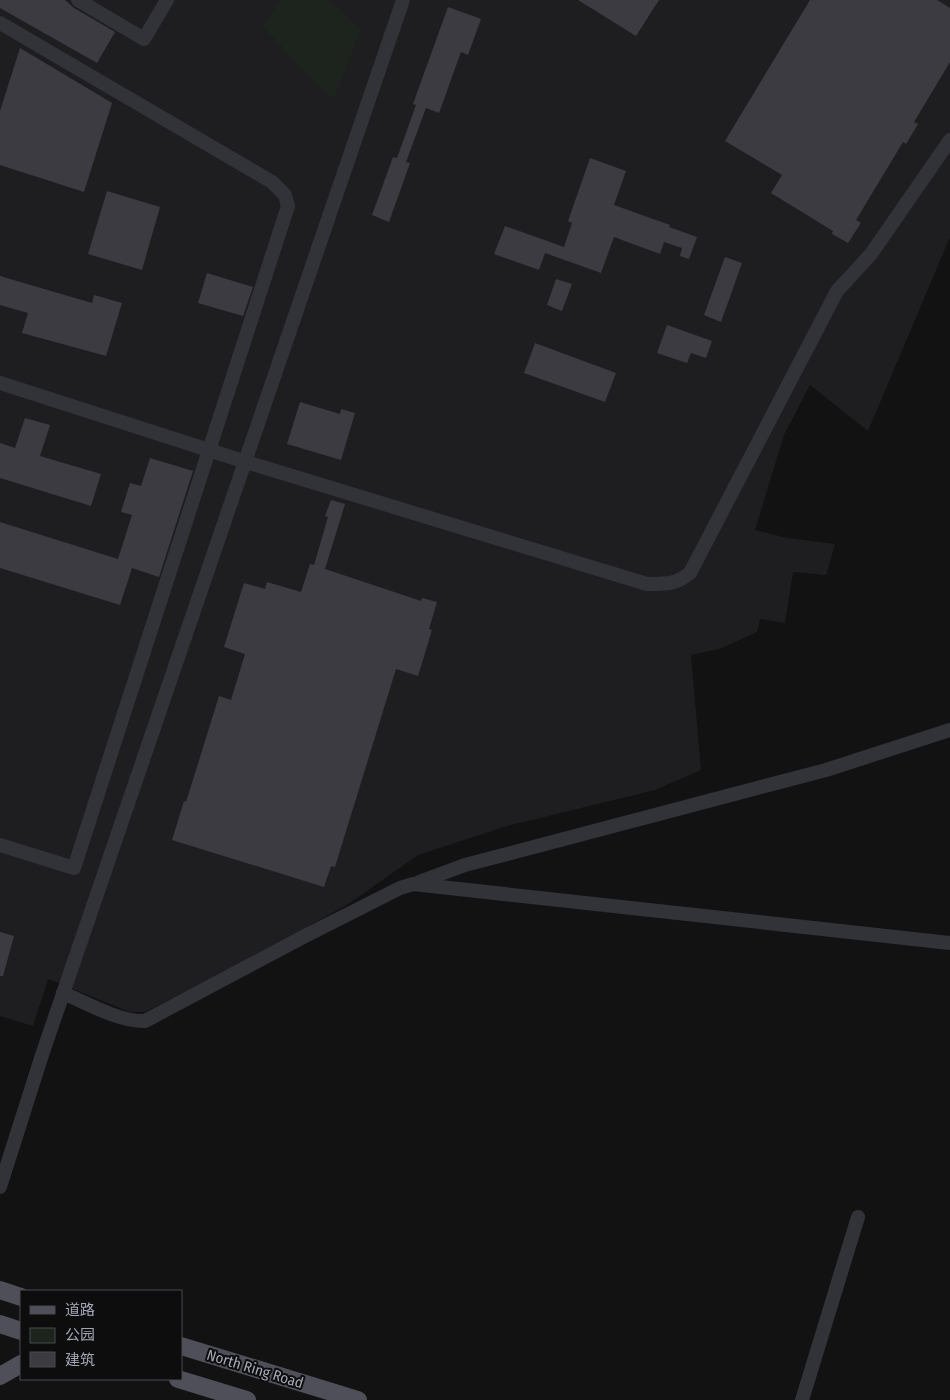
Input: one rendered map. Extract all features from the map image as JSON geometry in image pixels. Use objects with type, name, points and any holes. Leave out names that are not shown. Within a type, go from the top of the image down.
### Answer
[{"type":"main road","points":[[0,1290],[20,1297]]},
{"type":"main road","points":[[0,1324],[20,1330]]},
{"type":"main road","name":"North Ring Road","points":[[182,1346],[358,1400]]},
{"type":"main road","points":[[0,1376],[20,1365]]},
{"type":"main road","points":[[181,1380],[247,1400]]},
{"type":"street","points":[[78,0],[144,39],[166,0]]},
{"type":"street","points":[[0,1188],[63,993],[403,0]]},
{"type":"street","points":[[0,23],[272,182],[285,195],[288,201],[287,214],[74,868],[0,845]]},
{"type":"street","points":[[0,383],[246,462],[647,584],[668,584],[680,581],[690,573],[837,292],[871,254],[950,140]]},
{"type":"street","points":[[63,993],[119,1016],[135,1021],[145,1021],[400,888],[465,865],[826,770],[950,730]]},
{"type":"street","points":[[413,884],[428,884],[636,910],[950,943]]},
{"type":"street","points":[[802,1400],[858,1217]]},
{"type":"shaded area","points":[[0,0],[950,0],[950,237],[868,431],[810,385],[784,435],[755,530],[788,538],[835,544],[826,575],[793,572],[785,623],[760,619],[757,632],[720,649],[691,655],[701,770],[655,790],[507,826],[418,855],[350,903],[256,956],[145,1012],[130,1012],[48,979],[33,1026],[0,1016]]},
{"type":"green space","points":[[280,0],[329,0],[361,30],[334,98],[330,97],[263,27]]},
{"type":"building","points":[[0,0],[65,0],[74,8],[115,32],[97,63],[0,8]]},
{"type":"building","points":[[578,0],[659,0],[636,36]]},
{"type":"building","points":[[810,0],[937,0],[950,8],[950,62],[914,122],[918,124],[906,144],[903,142],[856,220],[861,223],[848,243],[832,234],[833,231],[771,193],[782,175],[725,141]]},
{"type":"building","points":[[448,7],[481,19],[468,55],[461,52],[439,113],[426,108],[406,162],[410,163],[389,222],[372,215],[393,157],[397,158],[416,105],[413,104]]},
{"type":"building","points":[[20,48],[112,103],[84,192],[0,165],[0,111]]},
{"type":"building","points":[[590,158],[626,171],[614,205],[697,237],[689,259],[680,256],[682,248],[664,242],[660,254],[614,237],[601,273],[545,253],[539,270],[494,254],[505,226],[564,247],[572,223],[568,221]]},
{"type":"building","points":[[107,191],[160,207],[142,270],[88,254]]},
{"type":"building","points":[[725,257],[742,263],[721,322],[704,315]]},
{"type":"building","points":[[207,273],[253,287],[243,316],[198,303]]},
{"type":"building","points":[[0,276],[92,303],[94,295],[122,303],[106,356],[22,333],[28,313],[0,305]]},
{"type":"building","points":[[556,279],[572,284],[562,311],[547,305]]},
{"type":"building","points":[[667,325],[712,341],[706,358],[691,353],[687,363],[657,353]]},
{"type":"building","points":[[535,343],[616,373],[605,402],[524,373]]},
{"type":"building","points":[[300,402],[340,414],[341,409],[355,413],[341,460],[287,444]]},
{"type":"building","points":[[25,418],[50,425],[40,456],[101,474],[91,506],[0,478],[0,443],[15,448]]},
{"type":"building","points":[[150,458],[193,471],[159,577],[132,568],[120,605],[0,568],[0,522],[118,559],[132,515],[121,512],[130,483],[141,486]]},
{"type":"building","points":[[331,500],[345,504],[325,569],[421,601],[422,598],[437,602],[429,629],[432,630],[418,676],[396,669],[335,867],[331,866],[324,887],[172,840],[184,801],[186,802],[219,696],[231,700],[245,654],[224,647],[244,583],[265,589],[267,582],[301,592],[310,564],[314,565],[328,517],[325,516]]},
{"type":"building","points":[[0,932],[14,936],[3,976],[0,976]]}]
